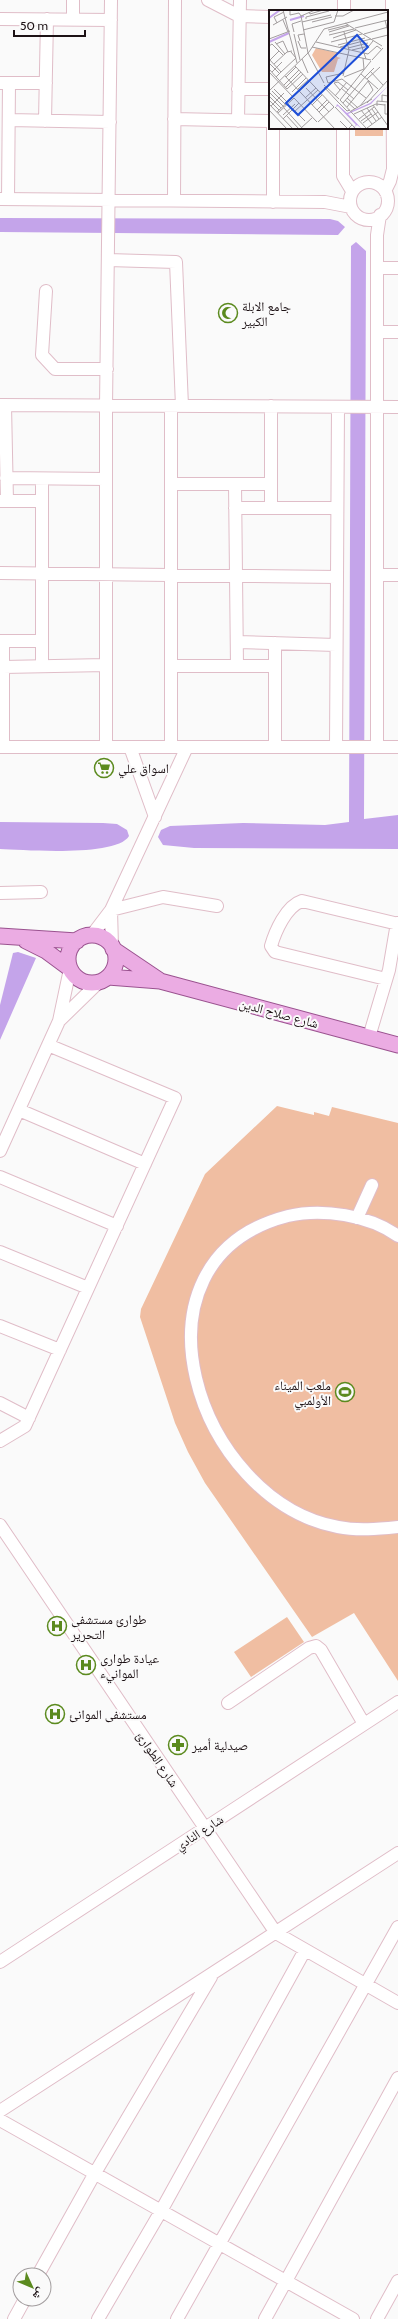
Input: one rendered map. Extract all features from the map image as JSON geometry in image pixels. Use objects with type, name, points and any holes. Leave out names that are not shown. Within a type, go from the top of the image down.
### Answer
[{"type":"main road","points":[[92,935],[100,937],[112,947],[115,964],[103,980],[81,981],[70,969],[35,945],[7,936],[77,940],[92,935]]},
{"type":"main road","points":[[70,969],[68,954],[77,940]]},
{"type":"main road","name":"شارع صلاح الدين","points":[[112,947],[160,981]]},
{"type":"main road","name":"شارع صلاح الدين","points":[[103,980],[160,981],[398,1045]]},
{"type":"street","points":[[73,0],[73,19]]},
{"type":"street","points":[[106,747],[106,406],[111,0]]},
{"type":"street","points":[[174,201],[175,0]]},
{"type":"street","points":[[208,0],[240,16],[269,18]]},
{"type":"street","points":[[238,120],[240,0]]},
{"type":"street","points":[[377,747],[377,235],[383,213],[387,206],[386,192],[393,169],[395,15],[392,0]]},
{"type":"street","points":[[0,19],[111,20]]},
{"type":"street","points":[[45,121],[47,19]]},
{"type":"street","points":[[46,83],[5,83],[9,120],[4,199],[325,202],[351,198],[360,184],[365,182],[376,183],[398,201]]},
{"type":"street","points":[[238,89],[269,89]]},
{"type":"street","points":[[174,119],[269,121]]},
{"type":"street","points":[[9,120],[110,122]]},
{"type":"street","points":[[273,129],[273,202]]},
{"type":"street","points":[[343,129],[343,176],[355,214],[363,219],[377,235]]},
{"type":"street","points":[[363,219],[369,220],[398,204]]},
{"type":"street","points":[[108,260],[176,262],[176,406],[171,484],[171,747]]},
{"type":"street","points":[[377,268],[398,268]]},
{"type":"street","points":[[46,291],[42,355],[48,363],[55,369],[107,369]]},
{"type":"street","points":[[377,332],[398,332]]},
{"type":"street","points":[[42,501],[3,501],[6,478],[2,405],[398,407]]},
{"type":"street","points":[[271,406],[271,507]]},
{"type":"street","points":[[336,747],[338,407]]},
{"type":"street","points":[[6,478],[106,479]]},
{"type":"street","points":[[42,478],[42,666]]},
{"type":"street","points":[[171,484],[270,484]]},
{"type":"street","points":[[235,484],[237,666]]},
{"type":"street","points":[[235,508],[337,508]]},
{"type":"street","points":[[0,573],[337,576]]},
{"type":"street","points":[[377,574],[398,574]]},
{"type":"street","points":[[42,641],[1,641],[3,666],[2,747],[398,747]]},
{"type":"street","points":[[237,642],[336,645]]},
{"type":"street","points":[[275,747],[276,643]]},
{"type":"street","points":[[3,666],[106,665]]},
{"type":"street","points":[[171,666],[276,666]]},
{"type":"street","points":[[130,747],[155,817]]},
{"type":"street","points":[[92,935],[111,910],[187,747]]},
{"type":"street","points":[[0,893],[41,892]]},
{"type":"street","points":[[111,910],[163,897],[217,906]]},
{"type":"street","points":[[369,1037],[391,974],[398,923],[302,901],[294,906],[277,927],[271,946],[275,952],[391,974]]},
{"type":"street","points":[[111,910],[112,947]]},
{"type":"street","points":[[0,1151],[59,1021],[70,969]]},
{"type":"street","points":[[59,1021],[103,980]]},
{"type":"street","points":[[0,1441],[25,1426],[175,1098],[48,1045]]},
{"type":"street","points":[[19,1110],[145,1164]]},
{"type":"street","points":[[0,1178],[117,1226]]},
{"type":"street","points":[[357,1218],[372,1185]]},
{"type":"street","points":[[398,1236],[357,1218],[319,1212],[298,1214],[260,1226],[245,1234],[228,1247],[203,1280],[196,1297],[192,1318],[191,1359],[200,1397],[217,1433],[237,1464],[267,1493],[284,1506],[302,1515],[338,1528],[358,1530],[398,1526]]},
{"type":"street","points":[[0,1252],[88,1288]]},
{"type":"street","points":[[0,1326],[60,1350]]},
{"type":"street","points":[[0,1404],[29,1418]]},
{"type":"street","name":"شارع الطوارئ","points":[[0,1525],[276,1933]]},
{"type":"street","points":[[228,1703],[309,1648],[316,1646],[320,1650],[364,1724]]},
{"type":"street","name":"شارع النادي","points":[[0,1962],[398,1702]]},
{"type":"street","points":[[0,2111],[398,1854]]},
{"type":"street","points":[[177,2319],[398,1927]]},
{"type":"street","points":[[276,1933],[398,2003]]},
{"type":"street","points":[[98,2319],[161,2211],[305,1950]]},
{"type":"street","points":[[42,2267],[94,2173],[213,1974]]},
{"type":"street","points":[[265,2319],[398,2078]]},
{"type":"street","points":[[0,2120],[353,2319]]},
{"type":"street","points":[[377,2319],[398,2281]]},
{"type":"street","points":[[14,2319],[21,2307]]},
{"type":"shaded area","points":[[355,129],[383,129],[383,136],[355,136]]},
{"type":"shaded area","points":[[0,218],[330,219],[338,221],[345,227],[338,235],[0,232]]},
{"type":"shaded area","points":[[356,242],[366,251],[364,819],[398,815],[398,849],[194,848],[163,845],[158,837],[161,830],[170,826],[243,823],[325,825],[349,822],[351,246]]},
{"type":"shaded area","points":[[0,822],[117,824],[127,830],[129,836],[121,843],[90,850],[49,851],[0,849]]},
{"type":"shaded area","points":[[18,952],[36,958],[0,1040],[0,1005],[13,953]]},
{"type":"shaded area","points":[[277,1106],[314,1115],[314,1112],[329,1116],[332,1107],[398,1123],[398,1681],[354,1613],[312,1637],[205,1483],[188,1452],[175,1423],[140,1317],[141,1309],[205,1174]]},
{"type":"shaded area","points":[[287,1617],[304,1642],[251,1677],[234,1652]]},
{"type":"place","name":"جامع الابلة الكبير","points":[[228,313]]},
{"type":"place","name":"اسواق علي","points":[[104,768]]},
{"type":"place","name":"ملعب الميناء الأولمبي","points":[[345,1392]]},
{"type":"place","name":"طوارئ مستشفى التحرير","points":[[57,1626]]},
{"type":"place","name":"عيادة طوارى الموانيء","points":[[86,1665]]},
{"type":"place","name":"مستشفى الموانئ","points":[[55,1714]]},
{"type":"place","name":"صيدلية أمير","points":[[178,1745]]}]
